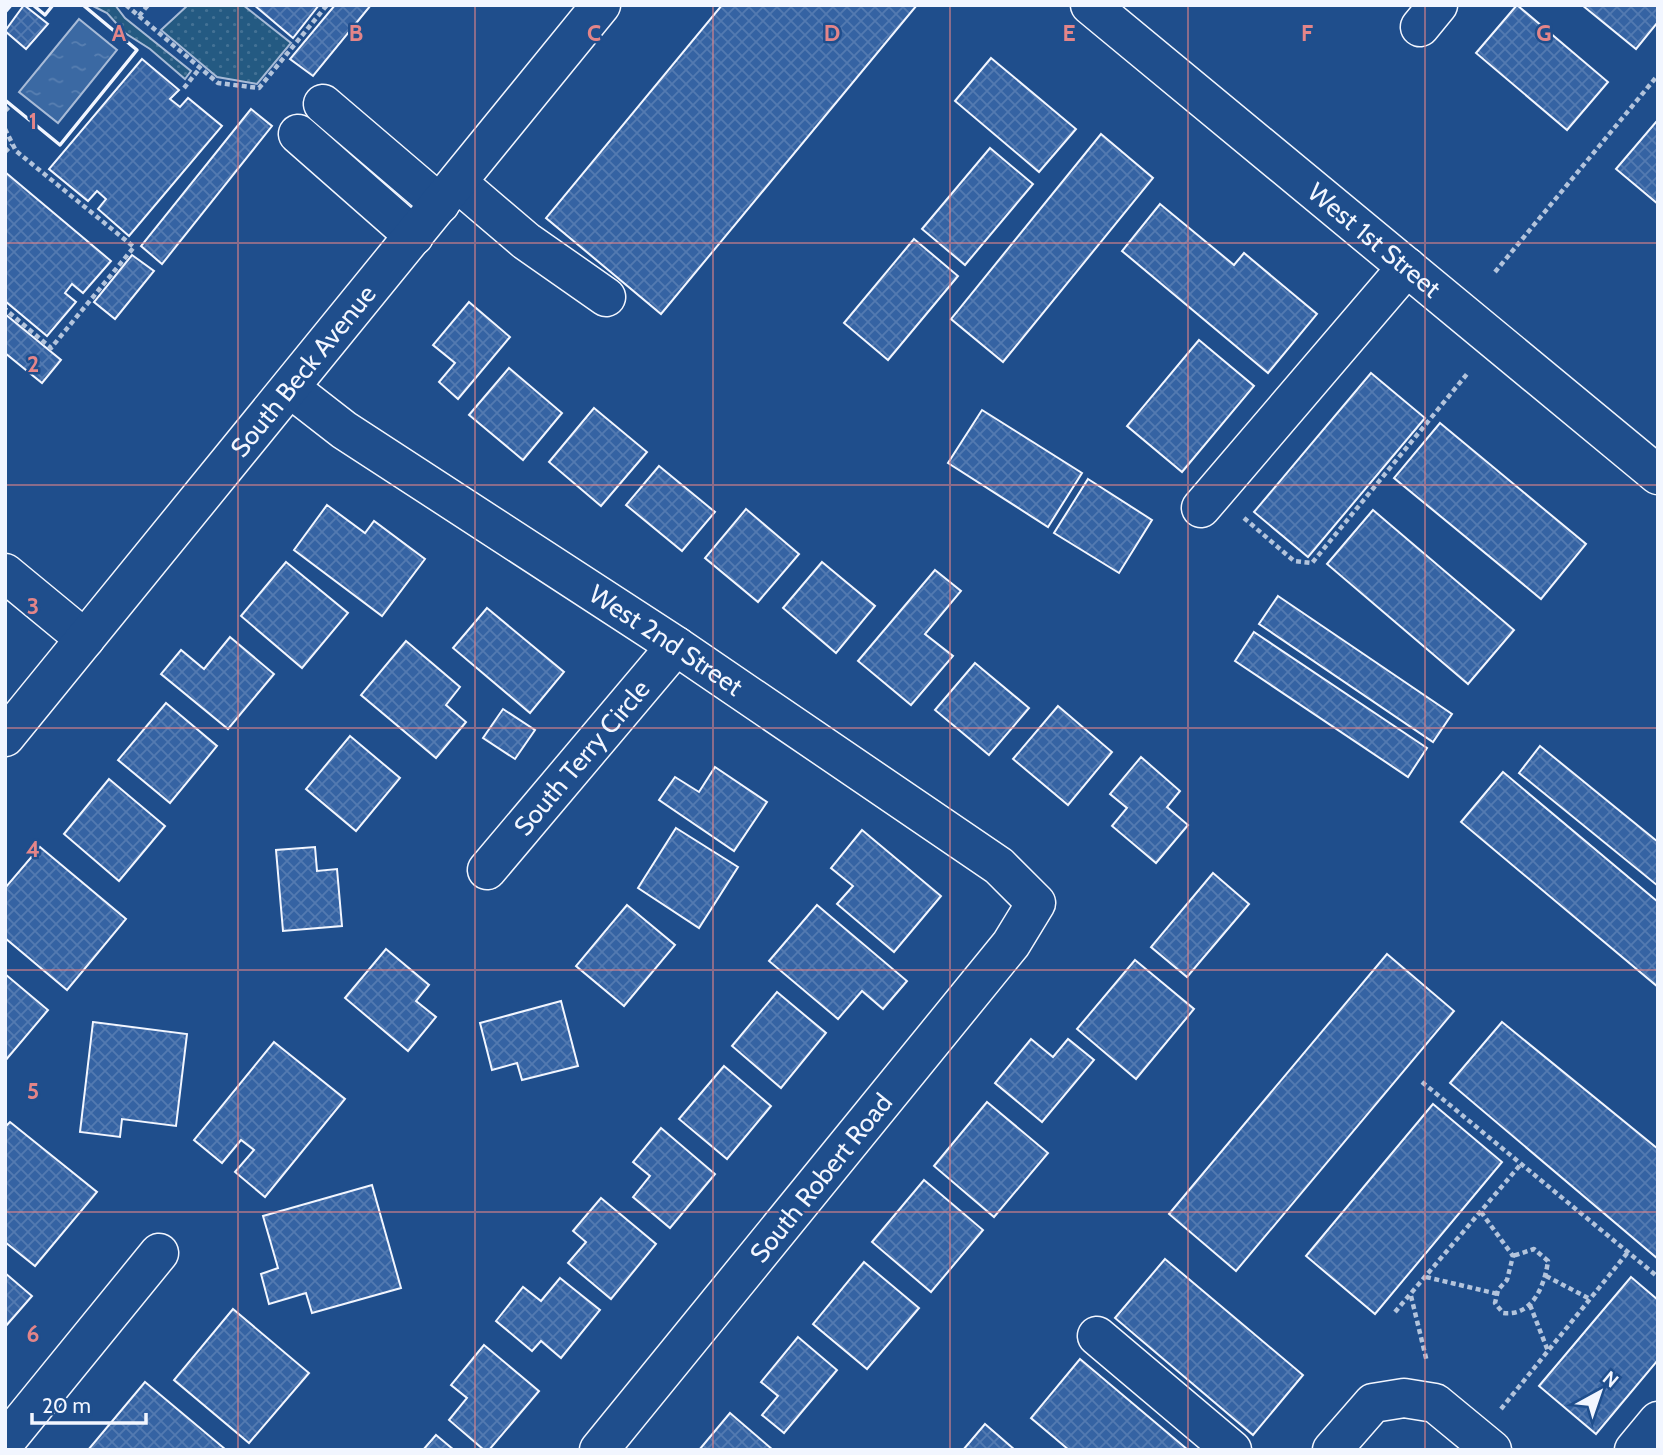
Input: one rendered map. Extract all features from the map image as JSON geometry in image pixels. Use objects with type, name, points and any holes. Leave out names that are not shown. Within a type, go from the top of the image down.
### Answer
[{"type":"street","name":"South Beck Avenue","points":[[5,737],[601,5]]},
{"type":"street","name":"West 1st Street","points":[[1090,5],[1658,475]]},
{"type":"street","points":[[323,104],[449,194],[526,241],[606,297]]},
{"type":"street","points":[[298,134],[414,236]]},
{"type":"street","points":[[1201,508],[1407,267]]},
{"type":"street","name":"West 2nd Street","points":[[290,388],[344,430],[676,646],[999,866],[1036,903]]},
{"type":"street","points":[[5,573],[85,639]]},
{"type":"street","name":"South Terry Circle","points":[[487,870],[676,646]]},
{"type":"street","name":"South Robert Road","points":[[599,1450],[1012,944],[1036,903]]},
{"type":"street","points":[[5,1442],[159,1253]]},
{"type":"street","points":[[1097,1336],[1232,1450]]},
{"type":"street","points":[[1332,1450],[1373,1403],[1404,1398],[1435,1403],[1492,1450]]},
{"type":"street","points":[[1634,1450],[1658,1421]]},
{"type":"path","points":[[126,5],[218,83],[259,88],[327,5]]},
{"type":"path","points":[[139,16],[148,5]]},
{"type":"path","points":[[184,88],[201,68]]},
{"type":"path","points":[[1495,272],[1658,75]]},
{"type":"path","points":[[5,129],[16,151],[134,247],[51,348],[5,309]]},
{"type":"path","points":[[5,152],[12,145]]},
{"type":"path","points":[[1239,513],[1294,561],[1312,563],[1466,374]]},
{"type":"path","points":[[1422,1082],[1658,1277]]},
{"type":"path","points":[[1395,1312],[1521,1164]]},
{"type":"path","points":[[1481,1212],[1513,1256]]},
{"type":"path","points":[[1534,1250],[1548,1261],[1546,1276],[1530,1305],[1511,1314],[1503,1313],[1495,1303],[1497,1294],[1507,1280],[1513,1256],[1534,1250]]},
{"type":"path","points":[[1499,1412],[1628,1252]]},
{"type":"path","points":[[1546,1276],[1590,1299]]},
{"type":"path","points":[[1426,1277],[1497,1294]]},
{"type":"path","points":[[1411,1295],[1428,1365]]},
{"type":"path","points":[[1530,1305],[1548,1351]]},
{"type":"shaded area","points":[[91,5],[115,5],[125,18],[191,71],[185,79],[150,49],[125,33],[107,13]]},
{"type":"shaded area","points":[[188,5],[243,5],[291,43],[257,84],[217,77],[161,30]]},
{"type":"water","points":[[79,19],[117,50],[58,123],[19,92]]},
{"type":"building","points":[[24,5],[48,24],[26,49],[5,31]]},
{"type":"building","points":[[254,5],[319,5],[293,38]]},
{"type":"building","points":[[335,5],[371,5],[313,76],[290,59]]},
{"type":"building","points":[[722,5],[917,5],[661,314],[546,218]]},
{"type":"building","points":[[1517,5],[1608,82],[1567,130],[1476,53]]},
{"type":"building","points":[[1582,5],[1658,5],[1658,22],[1636,49]]},
{"type":"building","points":[[991,58],[1076,129],[1039,172],[955,101]]},
{"type":"building","points":[[142,59],[179,90],[170,99],[180,107],[188,98],[222,126],[129,236],[98,209],[106,199],[97,191],[88,201],[49,169]]},
{"type":"building","points":[[251,109],[272,126],[162,264],[141,246]]},
{"type":"building","points":[[1656,122],[1658,123],[1658,204],[1616,169]]},
{"type":"building","points":[[1101,134],[1153,178],[1003,362],[951,319]]},
{"type":"building","points":[[990,148],[1033,184],[965,265],[922,229]]},
{"type":"building","points":[[5,172],[111,261],[83,293],[72,284],[65,293],[76,302],[47,336],[5,301]]},
{"type":"building","points":[[1160,204],[1234,265],[1244,253],[1317,314],[1268,373],[1122,251]]},
{"type":"building","points":[[914,239],[958,276],[888,360],[844,323]]},
{"type":"building","points":[[132,255],[154,271],[115,319],[94,302]]},
{"type":"building","points":[[469,302],[510,337],[458,399],[439,382],[455,363],[433,345]]},
{"type":"building","points":[[5,314],[61,360],[42,383],[5,353]]},
{"type":"building","points":[[1199,340],[1254,386],[1182,472],[1127,426]]},
{"type":"building","points":[[509,368],[562,413],[523,460],[469,415]]},
{"type":"building","points":[[1371,373],[1425,418],[1308,557],[1254,512]]},
{"type":"building","points":[[594,408],[647,452],[601,506],[549,462]]},
{"type":"building","points":[[982,410],[1082,473],[1048,527],[948,463]]},
{"type":"building","points":[[1440,423],[1586,544],[1541,599],[1394,478]]},
{"type":"building","points":[[659,466],[715,512],[682,551],[626,505]]},
{"type":"building","points":[[1088,479],[1152,520],[1119,573],[1054,533]]},
{"type":"building","points":[[327,505],[365,533],[374,521],[425,559],[382,616],[294,550]]},
{"type":"building","points":[[746,509],[799,554],[758,602],[705,558]]},
{"type":"building","points":[[1373,510],[1514,630],[1468,684],[1327,564]]},
{"type":"building","points":[[286,562],[348,613],[302,668],[241,616]]},
{"type":"building","points":[[822,562],[875,606],[836,653],[783,608]]},
{"type":"building","points":[[935,570],[961,591],[925,634],[953,656],[911,705],[858,661]]},
{"type":"building","points":[[1278,596],[1452,714],[1433,742],[1259,624]]},
{"type":"building","points":[[487,608],[564,672],[530,713],[453,648]]},
{"type":"building","points":[[1254,632],[1427,748],[1408,777],[1235,661]]},
{"type":"building","points":[[230,637],[274,674],[228,729],[161,674],[181,650],[204,669]]},
{"type":"building","points":[[406,641],[460,687],[446,705],[466,722],[436,758],[361,695]]},
{"type":"building","points":[[975,663],[1029,708],[989,755],[935,710]]},
{"type":"building","points":[[166,703],[217,746],[170,803],[118,760]]},
{"type":"building","points":[[1058,706],[1112,752],[1068,805],[1013,759]]},
{"type":"building","points":[[503,709],[535,730],[515,759],[483,738]]},
{"type":"building","points":[[350,736],[400,778],[356,831],[306,789]]},
{"type":"building","points":[[1540,746],[1658,842],[1658,886],[1519,773]]},
{"type":"building","points":[[1141,757],[1180,791],[1167,807],[1188,825],[1156,863],[1112,826],[1127,808],[1110,794]]},
{"type":"building","points":[[715,767],[767,802],[734,851],[659,800],[675,777],[699,792]]},
{"type":"building","points":[[1503,772],[1658,902],[1658,987],[1461,822]]},
{"type":"building","points":[[109,779],[165,826],[119,881],[64,834]]},
{"type":"building","points":[[676,828],[738,867],[699,928],[638,888]]},
{"type":"building","points":[[862,830],[941,896],[894,952],[837,904],[853,886],[831,868]]},
{"type":"building","points":[[40,847],[126,919],[67,990],[5,938],[5,888]]},
{"type":"building","points":[[315,847],[317,871],[337,869],[342,926],[283,931],[276,850]]},
{"type":"building","points":[[1213,873],[1249,904],[1187,977],[1151,947]]},
{"type":"building","points":[[627,905],[675,945],[624,1006],[576,966]]},
{"type":"building","points":[[817,905],[907,981],[883,1009],[862,991],[838,1019],[769,961]]},
{"type":"building","points":[[386,949],[429,985],[416,1001],[436,1017],[408,1051],[345,998]]},
{"type":"building","points":[[1387,954],[1454,1011],[1236,1271],[1169,1214]]},
{"type":"building","points":[[1135,960],[1194,1009],[1136,1079],[1077,1029]]},
{"type":"building","points":[[5,974],[48,1010],[5,1061]]},
{"type":"building","points":[[777,992],[826,1033],[781,1088],[732,1046]]},
{"type":"building","points":[[561,1001],[578,1066],[522,1080],[517,1063],[492,1070],[480,1023]]},
{"type":"building","points":[[93,1022],[187,1034],[176,1126],[122,1119],[120,1137],[80,1132]]},
{"type":"building","points":[[1502,1022],[1658,1149],[1658,1259],[1450,1083]]},
{"type":"building","points":[[1031,1039],[1053,1057],[1068,1039],[1094,1060],[1042,1122],[995,1083]]},
{"type":"building","points":[[274,1042],[345,1099],[265,1197],[235,1172],[254,1150],[241,1140],[222,1163],[194,1140]]},
{"type":"building","points":[[724,1066],[771,1106],[727,1159],[679,1119]]},
{"type":"building","points":[[987,1102],[1048,1153],[994,1217],[934,1166]]},
{"type":"building","points":[[1433,1104],[1502,1162],[1375,1314],[1306,1256]]},
{"type":"building","points":[[10,1122],[97,1192],[35,1266],[5,1242],[5,1127]]},
{"type":"building","points":[[661,1128],[715,1174],[670,1228],[633,1197],[650,1176],[633,1162]]},
{"type":"building","points":[[924,1180],[983,1230],[931,1292],[872,1242]]},
{"type":"building","points":[[372,1185],[401,1288],[312,1313],[306,1293],[269,1304],[261,1274],[278,1268],[263,1216]]},
{"type":"building","points":[[601,1198],[656,1244],[611,1299],[568,1263],[586,1242],[573,1231]]},
{"type":"building","points":[[1165,1259],[1303,1375],[1253,1435],[1115,1318]]},
{"type":"building","points":[[864,1262],[919,1308],[867,1369],[813,1324]]},
{"type":"building","points":[[5,1273],[32,1296],[5,1327]]},
{"type":"building","points":[[1631,1277],[1658,1300],[1658,1360],[1596,1434],[1539,1386]]},
{"type":"building","points":[[560,1278],[600,1310],[561,1358],[541,1341],[532,1351],[496,1321],[523,1287],[541,1301]]},
{"type":"building","points":[[233,1309],[309,1373],[249,1443],[174,1380]]},
{"type":"building","points":[[798,1337],[837,1370],[784,1433],[762,1415],[778,1396],[761,1382]]},
{"type":"building","points":[[484,1345],[539,1391],[489,1450],[484,1450],[449,1420],[467,1398],[451,1385]]},
{"type":"building","points":[[1080,1359],[1188,1450],[1069,1450],[1031,1418]]},
{"type":"building","points":[[145,1382],[225,1449],[88,1450]]},
{"type":"building","points":[[730,1413],[773,1450],[699,1450]]},
{"type":"building","points":[[985,1424],[1015,1450],[963,1450]]},
{"type":"building","points":[[436,1435],[454,1450],[423,1450]]},
{"type":"wall","points":[[5,12],[11,5]]},
{"type":"wall","points":[[33,5],[45,15],[53,5]]},
{"type":"wall","points":[[5,100],[60,145],[137,50],[83,5]]}]
